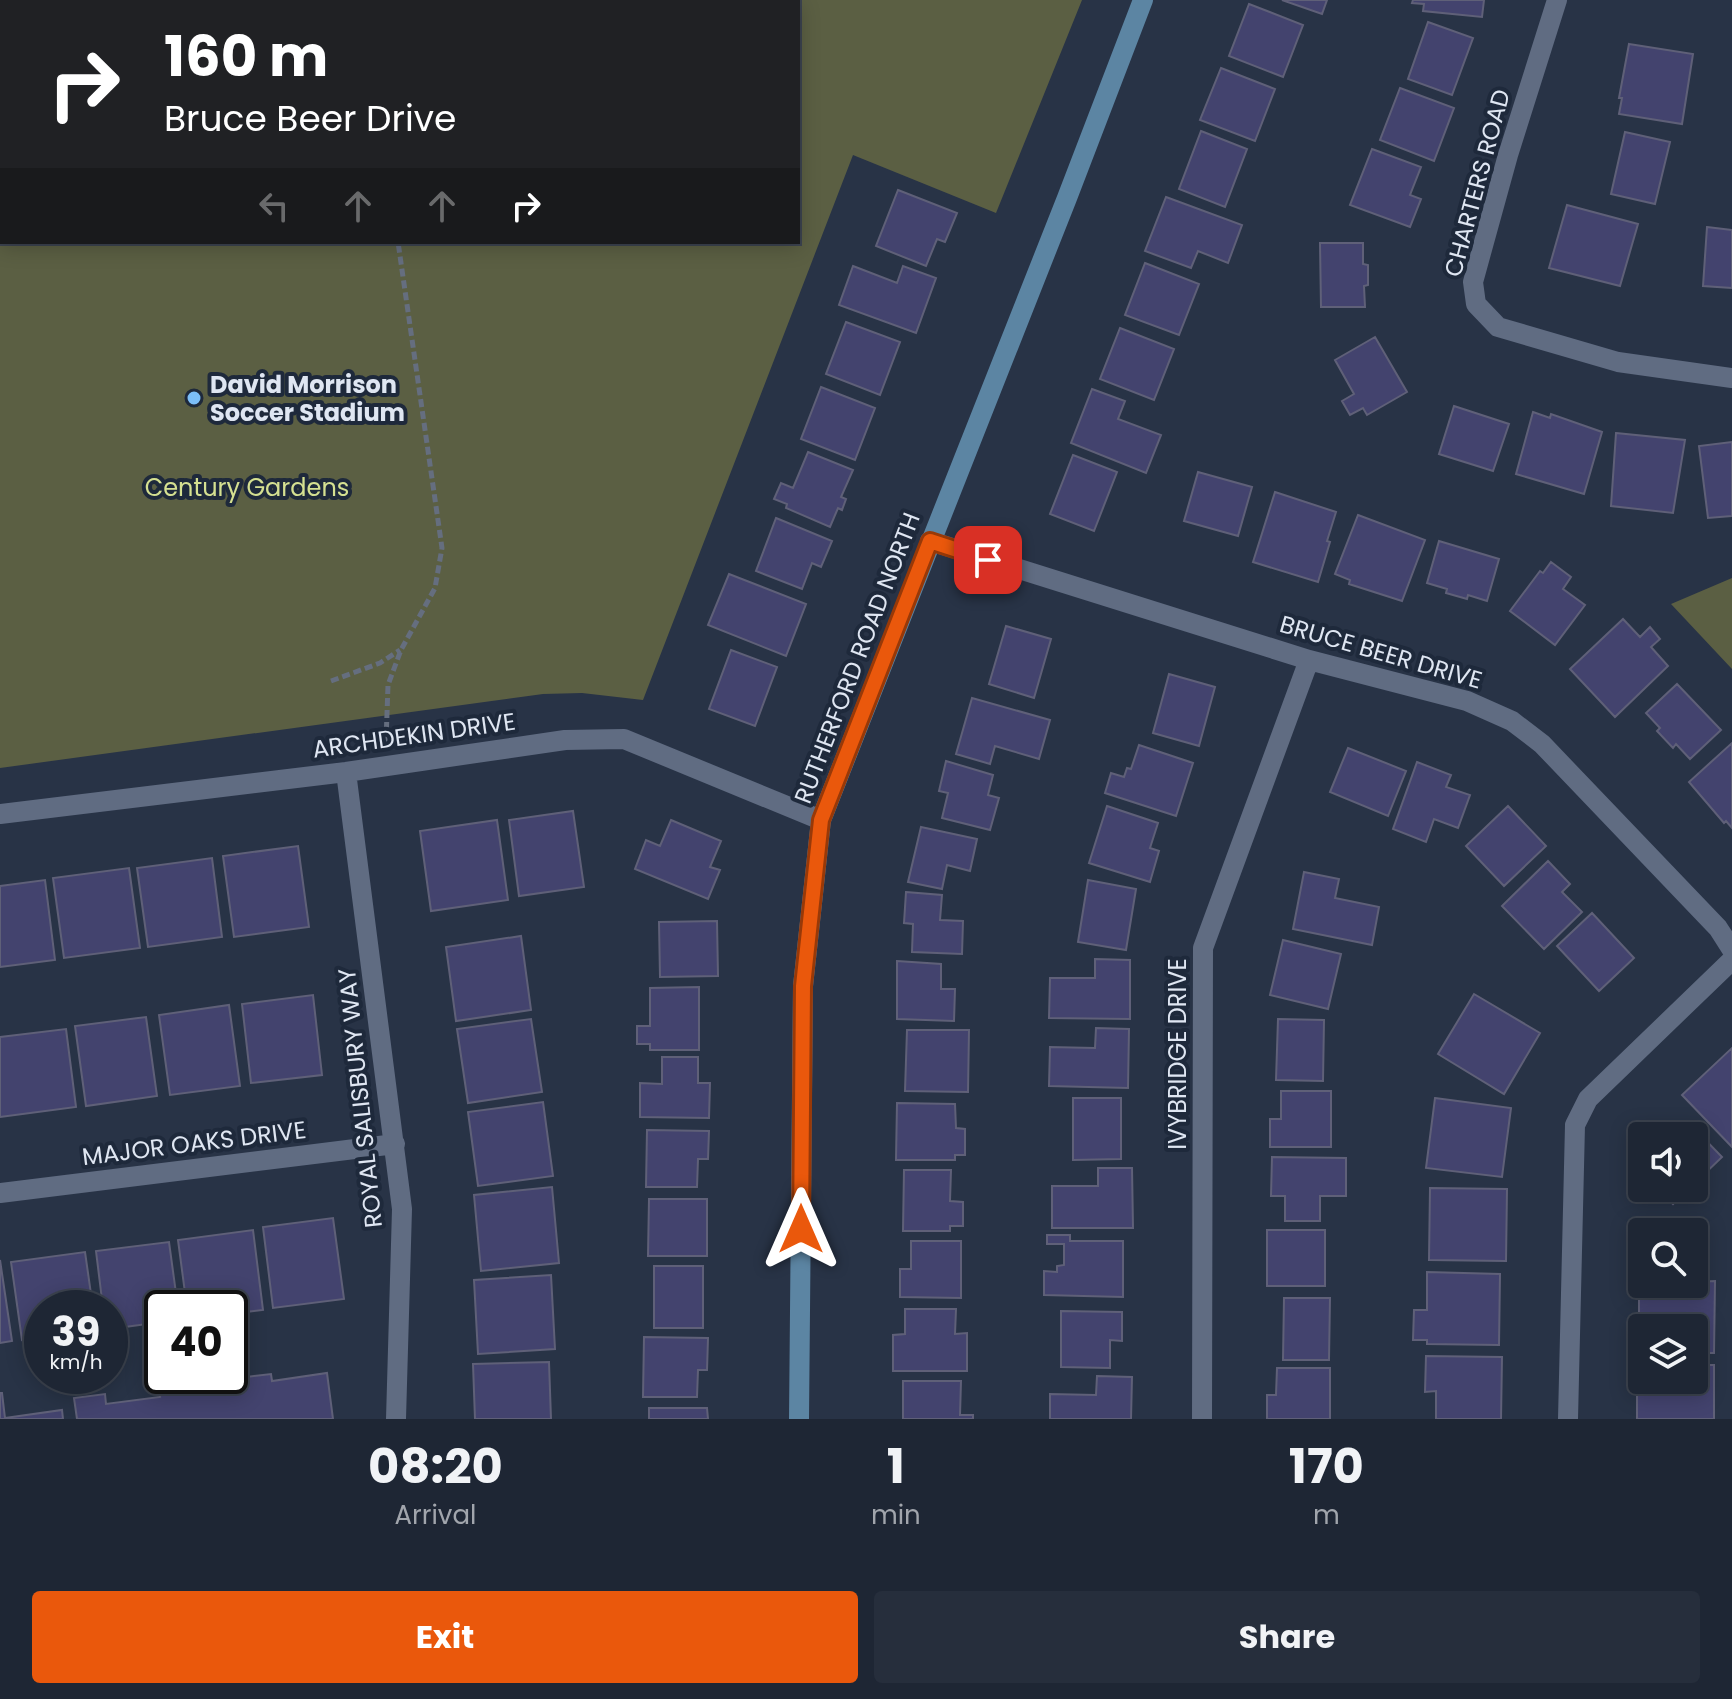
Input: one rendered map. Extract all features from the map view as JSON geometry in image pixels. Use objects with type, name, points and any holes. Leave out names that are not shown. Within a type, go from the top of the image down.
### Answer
[{"type":"street","name":"RUTHERFORD ROAD NORTH","points":[[799,1419],[803,986],[821,820],[1143,0]]},
{"type":"street","name":"CHARTERS ROAD","points":[[1557,0],[1508,155],[1473,282],[1476,304],[1498,327],[1618,362],[1732,378]]},
{"type":"street","name":"BRUCE BEER DRIVE","points":[[930,541],[1309,660],[1467,701],[1512,721],[1542,744],[1718,928],[1732,950]]},
{"type":"street","name":"IVYBRIDGE DRIVE","points":[[1202,1419],[1203,948],[1309,660]]},
{"type":"street","name":"ARCHDEKIN DRIVE","points":[[0,814],[385,767],[565,740],[624,739],[821,820]]},
{"type":"street","name":"ROYAL SALISBURY WAY","points":[[346,772],[402,1209],[396,1419]]},
{"type":"street","points":[[1568,1419],[1575,1125],[1588,1099],[1732,960]]},
{"type":"street","name":"MAJOR OAKS DRIVE","points":[[0,1193],[395,1144]]},
{"type":"path","points":[[385,767],[388,685],[401,650],[435,588],[442,548],[398,244]]},
{"type":"path","points":[[331,681],[380,663],[401,650]]},
{"type":"green space","name":"Century Gardens","points":[[800,0],[1082,0],[996,213],[853,155],[643,700],[582,693],[543,694],[0,768],[0,244],[800,244]]},
{"type":"green space","points":[[1732,578],[1732,669],[1671,604]]},
{"type":"building","points":[[1282,0],[1327,0],[1322,14]]},
{"type":"building","points":[[1413,0],[1484,0],[1482,17],[1423,11],[1424,4],[1412,3]]},
{"type":"building","points":[[1249,4],[1303,25],[1283,77],[1229,56]]},
{"type":"building","points":[[1428,22],[1473,38],[1452,95],[1408,79]]},
{"type":"building","points":[[1629,44],[1693,54],[1682,124],[1619,114]]},
{"type":"building","points":[[1221,68],[1275,89],[1255,141],[1200,120]]},
{"type":"building","points":[[1400,88],[1454,108],[1434,161],[1380,140]]},
{"type":"building","points":[[1201,131],[1247,149],[1225,207],[1179,189]]},
{"type":"building","points":[[1625,132],[1670,142],[1655,204],[1611,194]]},
{"type":"building","points":[[1372,149],[1421,167],[1410,195],[1421,199],[1410,227],[1350,205]]},
{"type":"building","points":[[898,190],[957,213],[945,242],[937,239],[926,266],[876,246]]},
{"type":"building","points":[[1166,197],[1242,225],[1228,263],[1198,251],[1191,268],[1145,251]]},
{"type":"building","points":[[1567,205],[1638,224],[1620,286],[1549,268]]},
{"type":"building","points":[[1707,227],[1732,230],[1732,288],[1703,286]]},
{"type":"building","points":[[1320,243],[1363,243],[1363,264],[1368,265],[1368,285],[1364,286],[1365,307],[1321,307]]},
{"type":"building","points":[[1145,263],[1199,284],[1179,335],[1125,315]]},
{"type":"building","points":[[853,266],[897,283],[903,266],[936,278],[916,333],[839,305]]},
{"type":"building","points":[[846,322],[900,342],[880,395],[826,374]]},
{"type":"building","points":[[1120,328],[1174,349],[1154,400],[1100,379]]},
{"type":"building","points":[[1375,337],[1407,392],[1367,415],[1363,408],[1350,415],[1342,401],[1354,394],[1335,360]]},
{"type":"building","points":[[821,387],[875,408],[855,460],[801,439]]},
{"type":"building","points":[[1092,389],[1125,401],[1118,419],[1161,435],[1146,473],[1071,443]]},
{"type":"building","points":[[1454,406],[1509,424],[1493,471],[1439,454]]},
{"type":"building","points":[[1533,412],[1550,418],[1551,414],[1602,432],[1584,494],[1516,474]]},
{"type":"building","points":[[1616,433],[1685,440],[1673,513],[1611,506]]},
{"type":"building","points":[[1732,442],[1732,516],[1708,518],[1699,446]]},
{"type":"building","points":[[808,452],[853,470],[841,497],[846,499],[842,510],[838,508],[830,527],[786,508],[787,504],[774,499],[781,483],[793,488]]},
{"type":"building","points":[[1073,455],[1117,472],[1094,531],[1050,514]]},
{"type":"building","points":[[1198,472],[1252,487],[1238,536],[1184,521]]},
{"type":"building","points":[[1275,492],[1336,512],[1318,582],[1253,562]]},
{"type":"building","points":[[1358,515],[1425,540],[1402,601],[1349,584],[1350,580],[1335,574]]},
{"type":"building","points":[[776,518],[832,541],[821,567],[812,563],[802,589],[756,571]]},
{"type":"building","points":[[1439,541],[1499,559],[1487,601],[1446,593],[1447,589],[1427,583]]},
{"type":"building","points":[[1551,562],[1571,577],[1563,589],[1585,605],[1555,645],[1510,611],[1540,571],[1543,573]]},
{"type":"building","points":[[729,574],[806,604],[786,656],[708,625]]},
{"type":"building","points":[[1623,619],[1640,637],[1650,627],[1660,639],[1651,647],[1668,666],[1615,717],[1570,669]]},
{"type":"building","points":[[1006,626],[1051,639],[1034,698],[989,684]]},
{"type":"building","points":[[731,650],[777,667],[755,726],[709,709]]},
{"type":"building","points":[[1169,674],[1215,687],[1199,746],[1153,733]]},
{"type":"building","points":[[1677,684],[1721,730],[1690,759],[1676,744],[1673,748],[1646,713]]},
{"type":"building","points":[[972,698],[1050,720],[1039,759],[995,746],[990,764],[956,754]]},
{"type":"building","points":[[1732,743],[1732,828],[1726,821],[1724,823],[1689,782]]},
{"type":"building","points":[[1139,745],[1193,763],[1176,816],[1105,793],[1111,773],[1124,777],[1127,768],[1131,769]]},
{"type":"building","points":[[1348,748],[1406,771],[1388,816],[1330,792]]},
{"type":"building","points":[[946,761],[993,775],[988,795],[999,798],[990,830],[942,818],[948,793],[939,791]]},
{"type":"building","points":[[1417,762],[1451,775],[1446,787],[1470,795],[1458,828],[1434,819],[1426,842],[1393,829]]},
{"type":"building","points":[[1107,806],[1158,823],[1150,848],[1159,851],[1150,882],[1089,863]]},
{"type":"building","points":[[1508,806],[1546,846],[1504,886],[1466,846]]},
{"type":"building","points":[[573,811],[584,887],[519,896],[509,820]]},
{"type":"building","points":[[497,820],[508,900],[431,911],[420,831]]},
{"type":"building","points":[[671,820],[721,841],[710,867],[720,870],[708,899],[635,869],[646,840],[660,846]]},
{"type":"building","points":[[921,827],[977,839],[970,871],[947,865],[942,889],[908,882]]},
{"type":"building","points":[[298,846],[309,927],[234,937],[223,856]]},
{"type":"building","points":[[212,858],[222,937],[148,947],[137,868]]},
{"type":"building","points":[[1548,861],[1570,884],[1562,892],[1582,912],[1544,949],[1502,906]]},
{"type":"building","points":[[129,868],[140,948],[64,958],[53,878]]},
{"type":"building","points":[[1304,872],[1339,879],[1335,898],[1379,907],[1372,945],[1293,929]]},
{"type":"building","points":[[45,880],[55,960],[0,967],[0,886]]},
{"type":"building","points":[[1088,880],[1136,889],[1126,950],[1078,942]]},
{"type":"building","points":[[906,892],[942,895],[940,920],[963,921],[962,954],[912,952],[913,924],[904,923]]},
{"type":"building","points":[[1592,913],[1634,958],[1599,991],[1557,946]]},
{"type":"building","points":[[717,921],[718,976],[660,977],[659,922]]},
{"type":"building","points":[[521,936],[531,1010],[456,1021],[446,947]]},
{"type":"building","points":[[1283,940],[1341,954],[1328,1009],[1270,995]]},
{"type":"building","points":[[1095,959],[1130,960],[1130,1019],[1049,1018],[1050,978],[1095,978]]},
{"type":"building","points":[[897,961],[941,964],[941,989],[955,989],[954,1021],[897,1019]]},
{"type":"building","points":[[699,987],[699,1050],[650,1050],[650,1044],[637,1044],[637,1026],[650,1026],[650,988]]},
{"type":"building","points":[[1474,994],[1540,1033],[1504,1094],[1438,1054]]},
{"type":"building","points":[[313,995],[322,1075],[251,1083],[242,1004]]},
{"type":"building","points":[[229,1005],[240,1086],[170,1095],[159,1015]]},
{"type":"building","points":[[146,1017],[157,1096],[86,1106],[75,1026]]},
{"type":"building","points":[[531,1019],[542,1092],[468,1103],[457,1029]]},
{"type":"building","points":[[1278,1019],[1324,1020],[1323,1081],[1276,1080]]},
{"type":"building","points":[[1096,1028],[1129,1029],[1128,1088],[1049,1086],[1050,1047],[1095,1048]]},
{"type":"building","points":[[66,1029],[76,1107],[0,1117],[0,1037]]},
{"type":"building","points":[[907,1030],[969,1030],[968,1092],[905,1091]]},
{"type":"building","points":[[1732,1048],[1732,1147],[1708,1122],[1682,1095]]},
{"type":"building","points":[[662,1057],[698,1057],[698,1083],[710,1083],[709,1118],[640,1117],[640,1083],[662,1084]]},
{"type":"building","points":[[1281,1091],[1331,1091],[1331,1147],[1270,1147],[1270,1119],[1281,1119]]},
{"type":"building","points":[[1073,1098],[1121,1098],[1121,1159],[1073,1160]]},
{"type":"building","points":[[1435,1098],[1511,1108],[1502,1177],[1426,1168]]},
{"type":"building","points":[[543,1102],[553,1176],[478,1186],[468,1112]]},
{"type":"building","points":[[897,1103],[955,1104],[956,1128],[965,1129],[965,1155],[955,1155],[955,1160],[896,1160]]},
{"type":"building","points":[[647,1130],[709,1131],[708,1159],[698,1159],[697,1187],[646,1187]]},
{"type":"building","points":[[1708,1143],[1722,1157],[1708,1170]]},
{"type":"building","points":[[1272,1157],[1346,1158],[1346,1196],[1320,1196],[1320,1221],[1285,1221],[1285,1196],[1271,1196]]},
{"type":"building","points":[[1098,1168],[1132,1168],[1133,1228],[1052,1228],[1052,1186],[1098,1186]]},
{"type":"building","points":[[904,1170],[951,1170],[950,1201],[963,1202],[963,1226],[950,1226],[950,1231],[903,1231]]},
{"type":"building","points":[[552,1187],[559,1263],[481,1271],[474,1195]]},
{"type":"building","points":[[1430,1188],[1507,1189],[1506,1261],[1429,1260]]},
{"type":"building","points":[[649,1199],[707,1199],[707,1256],[648,1256]]},
{"type":"building","points":[[333,1218],[344,1299],[273,1308],[263,1227]]},
{"type":"building","points":[[253,1230],[263,1310],[248,1312],[248,1290],[185,1290],[178,1240]]},
{"type":"building","points":[[1267,1230],[1325,1230],[1325,1286],[1267,1286]]},
{"type":"building","points":[[1047,1235],[1070,1235],[1070,1241],[1123,1241],[1123,1297],[1044,1295],[1044,1271],[1057,1272],[1057,1266],[1064,1265],[1064,1244],[1047,1244]]},
{"type":"building","points":[[911,1241],[961,1241],[961,1298],[900,1297],[900,1269],[911,1269]]},
{"type":"building","points":[[169,1242],[176,1290],[144,1290],[144,1324],[128,1327],[128,1290],[101,1290],[96,1251]]},
{"type":"building","points":[[85,1252],[90,1290],[24,1290],[22,1340],[11,1262]]},
{"type":"building","points":[[0,1260],[12,1341],[0,1343]]},
{"type":"building","points":[[654,1266],[703,1266],[703,1328],[654,1328]]},
{"type":"building","points":[[1427,1272],[1500,1274],[1499,1345],[1427,1344],[1427,1340],[1413,1340],[1414,1310],[1427,1310]]},
{"type":"building","points":[[551,1275],[555,1349],[478,1354],[474,1280]]},
{"type":"building","points":[[1708,1281],[1715,1281],[1714,1353],[1708,1353],[1708,1314],[1639,1314],[1639,1298],[1708,1298]]},
{"type":"building","points":[[1284,1298],[1330,1298],[1329,1360],[1283,1360]]},
{"type":"building","points":[[905,1309],[956,1309],[955,1334],[967,1333],[967,1371],[893,1371],[893,1335],[905,1334]]},
{"type":"building","points":[[1061,1311],[1122,1312],[1122,1341],[1110,1340],[1110,1368],[1061,1367]]},
{"type":"building","points":[[644,1337],[708,1338],[707,1370],[698,1370],[697,1397],[643,1397]]},
{"type":"building","points":[[1426,1356],[1502,1357],[1501,1419],[1436,1419],[1436,1391],[1425,1392]]},
{"type":"building","points":[[549,1362],[551,1419],[475,1419],[473,1364]]},
{"type":"building","points":[[1708,1365],[1714,1365],[1714,1419],[1637,1419],[1637,1394],[1708,1394]]},
{"type":"building","points":[[1277,1368],[1330,1368],[1330,1419],[1267,1419],[1267,1395],[1276,1395]]},
{"type":"building","points":[[327,1373],[333,1419],[77,1419],[74,1398],[105,1394],[106,1404],[160,1397],[159,1394],[248,1394],[248,1377],[271,1374],[272,1381]]},
{"type":"building","points":[[1097,1376],[1132,1377],[1131,1419],[1050,1419],[1050,1394],[1096,1395]]},
{"type":"building","points":[[903,1381],[961,1381],[960,1415],[973,1415],[973,1419],[903,1419]]},
{"type":"building","points":[[0,1393],[5,1418],[62,1410],[63,1419],[0,1419]]},
{"type":"building","points":[[649,1408],[707,1408],[708,1419],[649,1419]]},
{"type":"place","name":"David Morrison Soccer Stadium","points":[[194,398]]},
{"type":"route","points":[[801,1229],[803,986],[821,820],[930,541],[988,560]]}]
